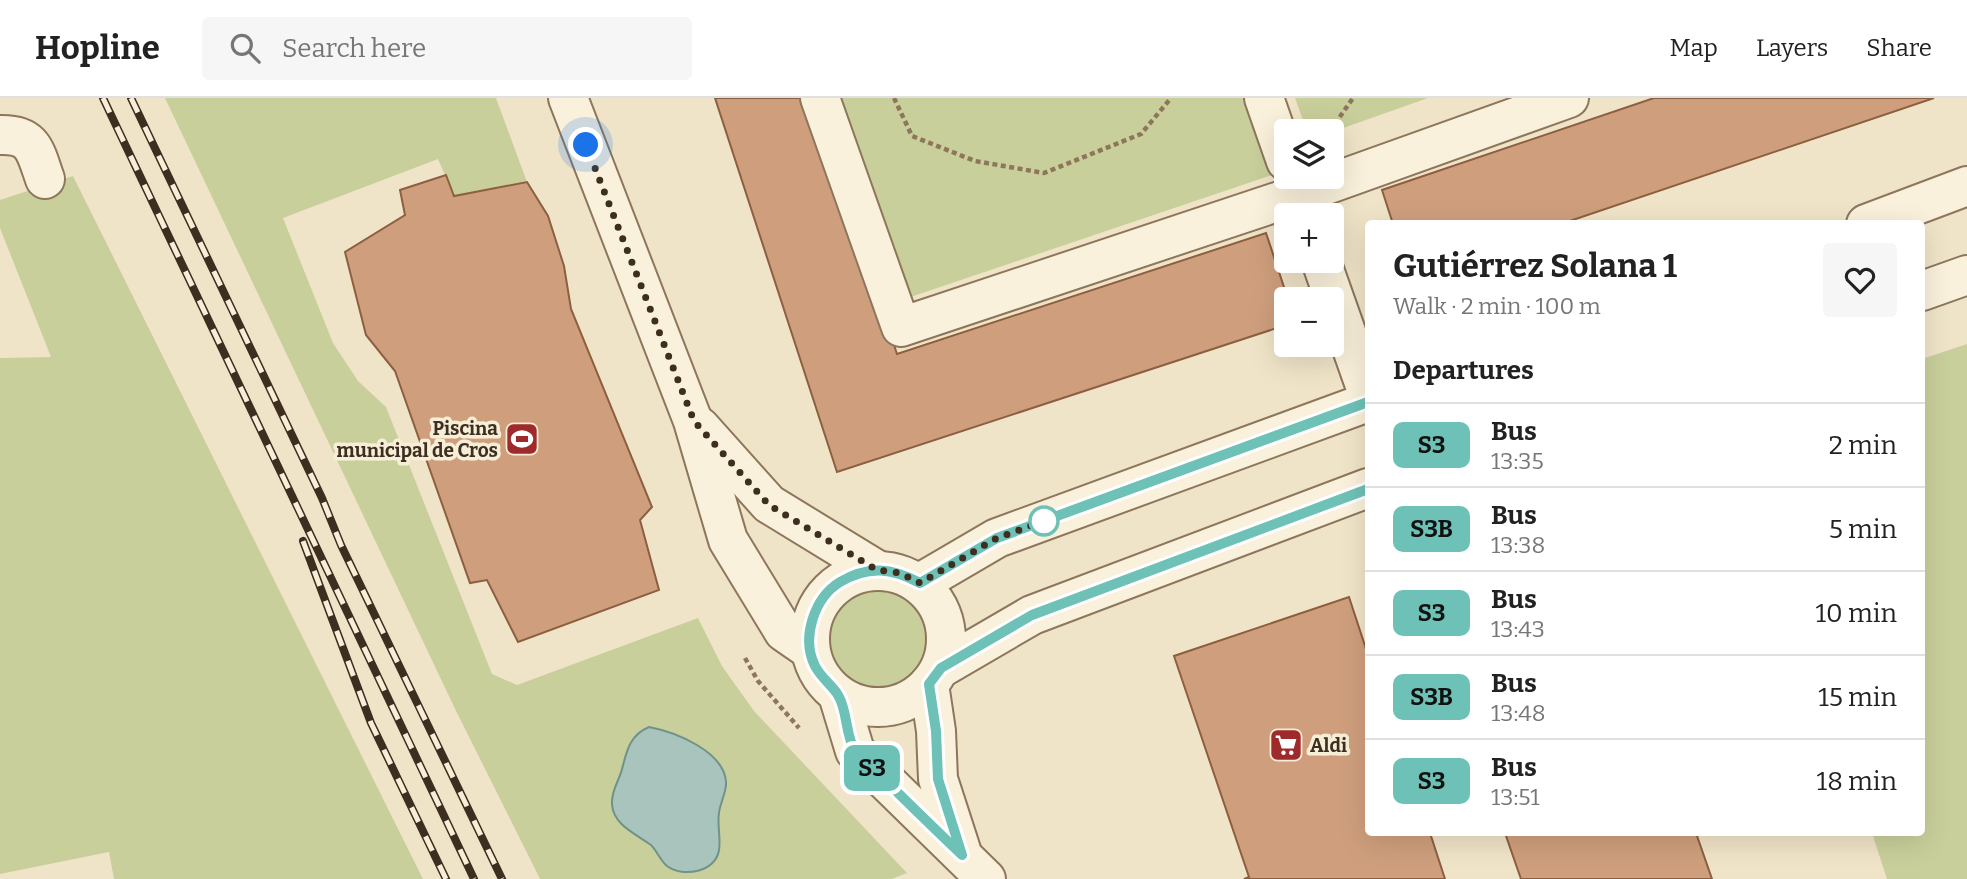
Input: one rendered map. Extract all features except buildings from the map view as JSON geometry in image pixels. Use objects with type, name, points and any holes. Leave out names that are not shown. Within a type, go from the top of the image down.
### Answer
[{"type":"street","points":[[568,98],[694,421],[728,540],[784,632],[810,650]]},
{"type":"street","points":[[820,98],[901,327],[1289,189]]},
{"type":"street","points":[[1264,98],[1274,127]]},
{"type":"street","points":[[1344,171],[1569,98]]},
{"type":"street","points":[[0,135],[15,134],[33,145],[45,179]]},
{"type":"street","points":[[1877,220],[1967,186]]},
{"type":"street","points":[[1325,273],[1365,386]]},
{"type":"street","points":[[1925,290],[1967,275]]},
{"type":"street","points":[[920,583],[997,538],[1365,403]]},
{"type":"street","points":[[694,421],[769,505],[877,570]]},
{"type":"street","points":[[974,867],[938,779],[935,676],[946,645],[945,622],[936,600],[920,583],[900,573],[877,570],[854,574],[834,586],[819,604],[810,625],[810,650],[814,664],[824,681],[838,695],[856,704],[876,708],[896,705],[914,697],[935,676],[1032,615],[1365,489]]},
{"type":"street","points":[[838,695],[855,751],[974,867]]},
{"type":"path","points":[[894,98],[912,136],[975,161],[1044,173],[1141,134],[1171,98]]},
{"type":"path","points":[[1338,119],[1353,98]]},
{"type":"green space","points":[[165,98],[496,98],[527,182],[454,196],[438,159],[283,218],[333,343],[358,381],[386,407],[492,674],[517,685],[698,618],[722,666],[754,711],[907,873],[892,879],[540,879],[457,713]]},
{"type":"green space","points":[[812,98],[1249,98],[1274,174],[881,307]]},
{"type":"green space","points":[[1295,98],[1428,98],[1344,128],[1344,119],[1303,119]]},
{"type":"green space","points":[[73,176],[423,879],[114,879],[109,852],[0,874],[0,358],[51,357],[0,228],[0,200]]},
{"type":"green space","points":[[1967,344],[1967,879],[1887,879],[1873,836],[1925,836],[1925,358]]},
{"type":"green space","points":[[877,589],[897,593],[913,604],[924,620],[928,640],[924,660],[913,676],[897,687],[877,691],[857,687],[841,676],[830,660],[826,640],[830,620],[841,604],[857,593]]},
{"type":"water","points":[[649,727],[684,738],[708,752],[723,771],[726,786],[718,822],[719,850],[712,863],[698,871],[681,872],[667,866],[651,845],[626,828],[613,811],[613,795],[628,749],[637,734]]},
{"type":"railway","points":[[103,98],[474,879]]},
{"type":"railway","points":[[131,98],[322,498],[341,545],[502,879]]},
{"type":"railway","points":[[303,541],[371,723],[446,879]]},
{"type":"bus line","name":"S3","points":[[1365,403],[997,538],[920,583],[900,573],[877,570],[854,574],[834,586],[819,604],[810,625],[810,650],[814,664],[824,681],[838,695],[855,751],[962,855],[938,779],[936,731],[929,684],[941,668],[1032,615],[1365,490]]},
{"type":"place","name":"Piscina municipal de Cros","points":[[522,439]]},
{"type":"place","name":"Aldi","points":[[1286,745]]},
{"type":"route","points":[[586,145],[694,421],[769,505],[877,570],[900,573],[920,583],[997,538],[1047,520],[1044,521]]}]
